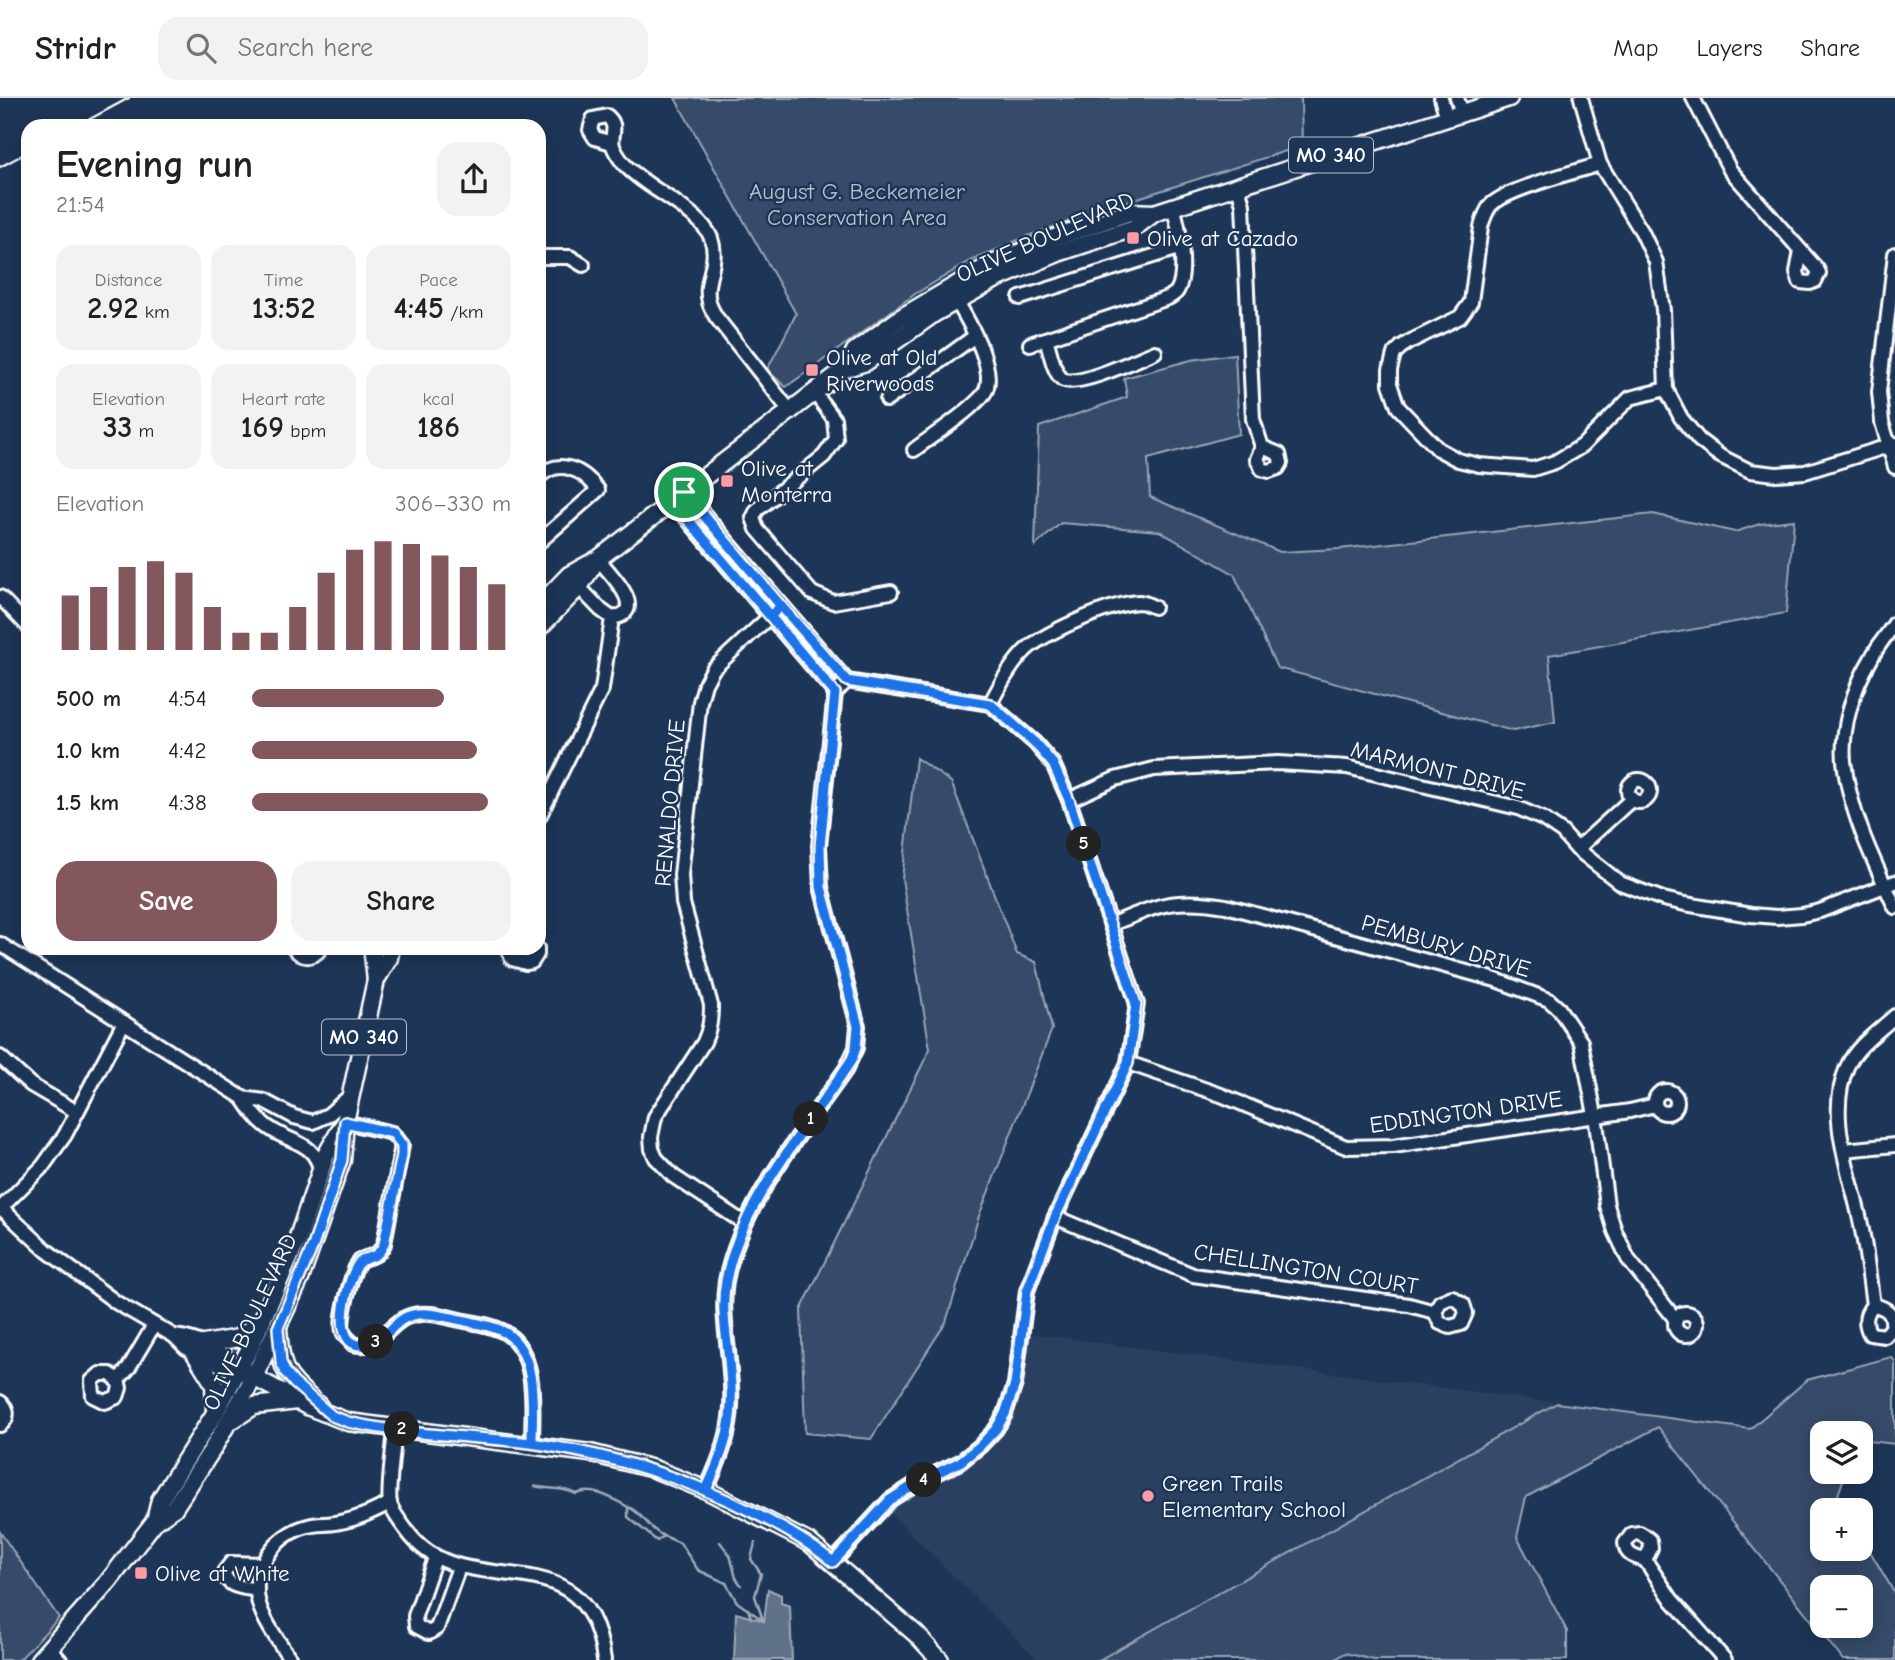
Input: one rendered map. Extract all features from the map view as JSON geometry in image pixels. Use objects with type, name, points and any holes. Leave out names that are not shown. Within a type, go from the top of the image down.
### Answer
[{"type":"main road","name":"OLIVE BOULEVARD","points":[[546,599],[569,575],[598,559],[846,368],[866,362],[953,294],[1134,228],[1154,213],[1455,110],[1509,98]]},
{"type":"main road","name":"OLIVE BOULEVARD","points":[[546,621],[579,587],[598,559]]},
{"type":"main road","name":"OLIVE BOULEVARD","points":[[49,1656],[155,1521],[160,1500],[254,1377],[278,1328],[313,1246],[342,1160],[345,1122],[376,980],[373,955]]},
{"type":"main road","name":"OLIVE BOULEVARD","points":[[376,980],[390,955]]},
{"type":"main road","name":"OLIVE BOULEVARD","points":[[222,1418],[239,1369],[297,1240],[326,1155],[345,1122]]},
{"type":"main road","points":[[263,1319],[238,1338],[199,1348],[214,1384],[222,1418],[254,1406],[297,1401]]},
{"type":"main road","points":[[278,1328],[281,1362],[285,1372],[332,1416]]},
{"type":"main road","points":[[239,1369],[297,1401],[332,1416],[365,1425],[532,1443],[590,1453],[654,1469],[706,1490],[810,1543],[917,1635],[940,1660]]},
{"type":"street","points":[[1441,98],[1455,110]]},
{"type":"street","points":[[1581,98],[1600,164],[1642,232],[1656,262],[1663,310],[1666,389],[1681,418],[1699,440],[1720,456],[1750,471],[1776,474],[1805,472],[1892,446]]},
{"type":"street","points":[[1693,98],[1730,170],[1801,251]]},
{"type":"street","points":[[612,143],[625,166],[695,218],[710,235],[715,260],[709,280],[708,300],[712,309],[739,349],[790,411]]},
{"type":"street","points":[[1600,164],[1514,192],[1491,205],[1481,227],[1471,302],[1460,317],[1409,342],[1394,354],[1390,384],[1398,407],[1438,449],[1458,460],[1503,468],[1533,468],[1555,462],[1582,446],[1630,398],[1666,389]]},
{"type":"street","points":[[1238,186],[1243,205],[1253,419],[1262,447]]},
{"type":"street","points":[[1030,344],[1168,298],[1177,292],[1182,247],[1173,207]]},
{"type":"street","points":[[1020,298],[1182,247]]},
{"type":"street","points":[[1895,254],[1879,392],[1882,422],[1892,446],[1895,467]]},
{"type":"street","points":[[546,257],[570,257],[583,265]]},
{"type":"street","points":[[914,450],[977,402],[986,391],[988,379],[985,361],[953,294]]},
{"type":"street","points":[[887,400],[975,337]]},
{"type":"street","points":[[1046,338],[1057,372],[1060,378],[1066,381],[1086,379],[1155,352]]},
{"type":"street","points":[[814,392],[834,419],[836,439],[824,456],[757,510],[753,518],[757,529],[812,593],[833,602],[891,592]]},
{"type":"street","points":[[546,471],[568,467],[588,478],[598,490],[546,536]]},
{"type":"street","points":[[678,496],[847,681],[990,704],[1035,743],[1053,764],[1069,800],[1112,924],[1136,1004],[1128,1063],[1055,1217],[1027,1291],[1015,1384],[1005,1414],[996,1429],[960,1462],[920,1481],[890,1500],[833,1562]]},
{"type":"street","points":[[678,496],[770,616],[835,693]]},
{"type":"street","points":[[579,587],[612,618],[626,610],[628,600],[621,587],[598,559]]},
{"type":"street","points":[[0,597],[21,619]]},
{"type":"street","points":[[990,704],[1016,661],[1031,645],[1073,623],[1120,606],[1141,602],[1154,607]]},
{"type":"street","name":"RENALDO DRIVE","points":[[744,1223],[664,1168],[652,1149],[651,1137],[655,1117],[704,1042],[711,1021],[711,1005],[683,902],[681,875],[700,702],[713,669],[781,606]]},
{"type":"street","points":[[546,803],[602,689],[612,618]]},
{"type":"street","points":[[1895,624],[1871,658],[1858,687],[1844,743],[1850,792],[1890,884],[1895,907]]},
{"type":"street","points":[[706,1490],[728,1437],[732,1393],[723,1326],[724,1302],[726,1279],[744,1223],[765,1186],[846,1069],[856,1048],[858,1026],[821,887],[820,869],[835,693],[847,681]]},
{"type":"street","name":"MARMONT DRIVE","points":[[1069,800],[1105,782],[1154,769],[1278,764],[1328,765],[1347,767],[1518,808],[1543,819],[1562,832],[1577,849],[1611,877],[1640,892],[1662,899],[1777,917],[1802,915],[1837,905],[1890,884]]},
{"type":"street","points":[[1577,849],[1632,799]]},
{"type":"street","name":"PEMBURY DRIVE","points":[[1112,924],[1158,906],[1183,901],[1203,902],[1496,979],[1549,1000],[1559,1009],[1581,1042],[1595,1115],[1607,1205],[1615,1231],[1628,1259],[1676,1320]]},
{"type":"street","points":[[0,944],[243,1098],[264,1125],[311,1150],[319,1163],[321,1173]]},
{"type":"street","points":[[510,955],[512,959],[526,963],[532,961],[536,955]]},
{"type":"street","points":[[1873,1305],[1860,1222],[1839,1125],[1842,1087],[1847,1066],[1859,1049],[1895,1016]]},
{"type":"street","points":[[124,1022],[77,1112],[43,1166],[0,1208],[46,1250],[117,1303],[174,1336],[186,1348],[199,1348],[222,1366],[239,1369]]},
{"type":"street","points":[[0,1057],[31,1085],[77,1112]]},
{"type":"street","name":"EDDINGTON DRIVE","points":[[1128,1063],[1221,1096],[1346,1147],[1393,1146],[1655,1105]]},
{"type":"street","points":[[243,1098],[264,1101],[294,1117],[313,1122],[328,1115],[352,1095]]},
{"type":"street","points":[[345,1122],[393,1133],[402,1145],[384,1244],[379,1254],[362,1259],[357,1264],[342,1322],[343,1332],[354,1343],[368,1345],[384,1336],[405,1317],[424,1314],[490,1326],[504,1332],[519,1348],[528,1368],[532,1400],[532,1443]]},
{"type":"street","points":[[1844,1150],[1895,1145]]},
{"type":"street","name":"CHELLINGTON COURT","points":[[1055,1217],[1193,1275],[1409,1305],[1435,1311]]},
{"type":"street","points":[[118,1380],[128,1369],[154,1325]]},
{"type":"street","points":[[0,1402],[8,1413],[5,1422],[0,1425]]},
{"type":"street","points":[[395,1429],[390,1503],[413,1539],[435,1558],[459,1567],[541,1578],[565,1588],[575,1595],[593,1620],[600,1634],[604,1660]]},
{"type":"street","points":[[291,1660],[259,1605],[257,1590],[262,1564],[273,1546],[296,1530],[351,1520],[390,1503]]},
{"type":"street","points":[[435,1558],[415,1616],[416,1626],[425,1633],[437,1628],[459,1567]]},
{"type":"street","points":[[1646,1560],[1672,1600],[1725,1660]]},
{"type":"street","points":[[257,1590],[231,1584],[225,1579],[224,1572],[231,1563],[262,1564]]},
{"type":"shaded area","name":"Green Trails Elementary School","points":[[1026,1333],[1557,1403],[1099,1660],[1038,1660],[887,1510],[912,1492],[959,1469],[1005,1424],[1014,1407],[1019,1386]]},
{"type":"shaded area","points":[[768,1589],[781,1595],[781,1603],[790,1606],[792,1660],[734,1660],[736,1613],[764,1621]]},
{"type":"green space","name":"August G. Beckemeier Conservation Area","points":[[675,98],[1301,98],[1302,146],[1122,203],[1025,237],[967,263],[915,294],[786,387],[767,370],[796,314]]},
{"type":"green space","points":[[1235,354],[1239,434],[1148,459],[1150,497],[1280,552],[1339,549],[1653,514],[1735,532],[1760,524],[1794,520],[1786,613],[1549,655],[1555,722],[1513,731],[1277,668],[1234,574],[1159,531],[1061,523],[1035,546],[1039,427],[1127,397],[1124,378],[1191,360]]},
{"type":"green space","points":[[916,758],[951,782],[1017,954],[1036,962],[1052,1029],[979,1216],[946,1322],[871,1439],[805,1433],[801,1310],[930,1049],[902,879]]},
{"type":"green space","points":[[1891,1357],[1895,1361],[1895,1444],[1873,1441],[1873,1421],[1810,1421],[1810,1484],[1842,1484],[1840,1498],[1810,1498],[1810,1561],[1873,1561],[1873,1556],[1895,1594],[1895,1660],[1843,1660],[1826,1638],[1873,1638],[1873,1575],[1810,1575],[1810,1618],[1658,1427],[1526,1497],[1517,1537],[1567,1631],[1567,1660],[1374,1660],[1345,1653],[1334,1660],[1099,1660],[1557,1403],[1750,1429],[1807,1380]]},
{"type":"green space","points":[[0,1532],[59,1618],[19,1660],[0,1660]]},
{"type":"waterway","points":[[535,1486],[576,1494],[596,1493],[628,1507],[628,1517],[657,1541],[664,1536],[680,1543],[698,1570],[726,1583],[737,1602],[764,1621]]},
{"type":"waterway","points":[[628,1507],[662,1535]]},
{"type":"waterway","points":[[720,1542],[730,1555],[736,1578],[741,1585]]},
{"type":"waterway","points":[[755,1543],[751,1559],[761,1574],[755,1596],[763,1620]]},
{"type":"waterway","points":[[748,1609],[751,1618]]},
{"type":"railway","points":[[90,119],[129,98]]},
{"type":"railway","points":[[0,167],[21,156]]},
{"type":"place","name":"Olive at Cazado","points":[[1133,238]]},
{"type":"place","name":"Olive at Old Riverwoods","points":[[812,370]]},
{"type":"place","name":"Olive at Monterra","points":[[727,481]]},
{"type":"place","name":"Green Trails Elementary School","points":[[1148,1496]]},
{"type":"place","name":"Olive at White","points":[[141,1573]]},
{"type":"route","points":[[684,492],[672,501],[770,616],[781,606],[847,681],[990,704],[1035,743],[1053,764],[1069,800],[1112,924],[1136,1004],[1128,1063],[1055,1217],[1027,1291],[1015,1384],[1005,1414],[996,1429],[960,1462],[920,1481],[890,1500],[833,1562],[810,1543],[735,1503],[654,1469],[622,1461],[590,1453],[532,1443],[528,1368],[519,1348],[504,1332],[490,1326],[424,1314],[405,1317],[377,1342],[368,1345],[361,1346],[348,1339],[343,1332],[342,1322],[357,1264],[362,1259],[379,1254],[384,1244],[402,1155],[402,1145],[393,1133],[345,1122],[342,1160],[313,1246],[278,1328],[281,1362],[294,1383],[332,1416],[348,1422],[532,1443],[590,1453],[654,1469],[706,1490],[718,1465],[728,1437],[732,1393],[723,1326],[726,1279],[744,1223],[758,1197],[852,1059],[858,1026],[821,887],[820,846],[835,693],[770,616],[781,606],[684,492]]}]
